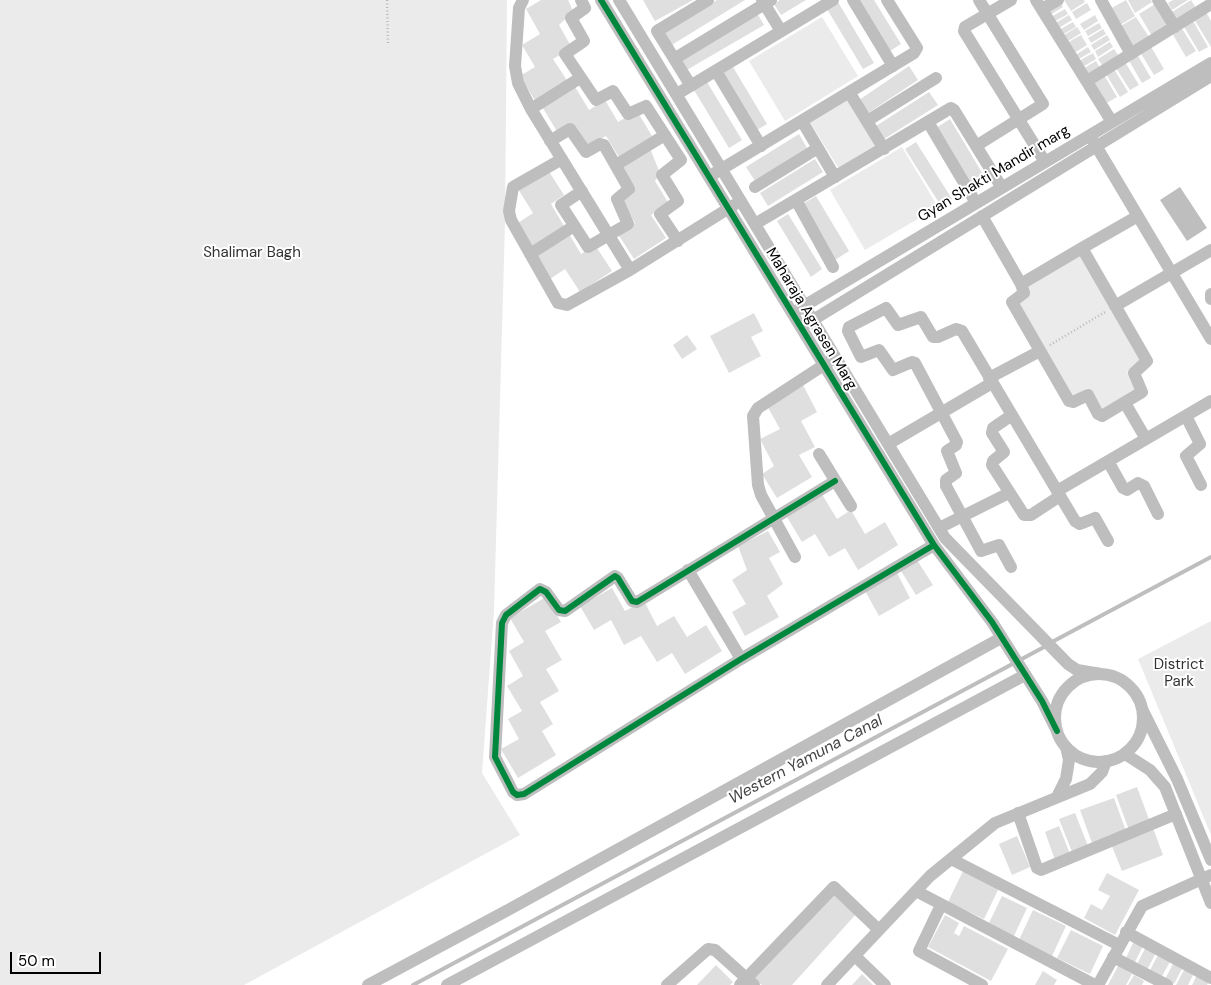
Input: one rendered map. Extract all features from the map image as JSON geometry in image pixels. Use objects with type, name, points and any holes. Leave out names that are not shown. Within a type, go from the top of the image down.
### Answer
[{"type":"street","points":[[523,0],[519,8],[515,66],[518,83],[531,110],[630,270]]},
{"type":"street","points":[[581,0],[585,8],[570,18],[584,42],[565,54],[596,100],[613,91],[628,114],[646,106],[681,161],[662,175],[678,200],[660,213],[678,241]]},
{"type":"street","name":"Maharaja Agrasen Marg","points":[[601,0],[934,545],[1026,675],[1057,731]]},
{"type":"street","name":"Maharaja Agrasen Marg","points":[[620,0],[945,538],[1077,670],[1101,674]]},
{"type":"street","points":[[691,86],[657,31],[708,0]]},
{"type":"street","points":[[676,94],[833,0]]},
{"type":"street","points":[[854,0],[893,66]]},
{"type":"street","points":[[709,176],[914,53],[916,48],[887,0]]},
{"type":"street","points":[[976,146],[1040,107],[1042,102],[979,0]]},
{"type":"street","points":[[1011,0],[964,28],[964,31],[1045,162]]},
{"type":"street","points":[[1058,0],[1039,5],[1112,122]]},
{"type":"street","points":[[1101,0],[1131,54]]},
{"type":"street","points":[[1158,0],[1175,27]]},
{"type":"street","points":[[674,59],[766,1],[781,31]]},
{"type":"street","points":[[1087,82],[1175,27],[1205,4]]},
{"type":"street","name":"Gyan Shakti Mandir marg","points":[[793,313],[1045,162],[1093,141],[1112,122],[1211,63]]},
{"type":"street","points":[[716,71],[761,146]]},
{"type":"street","name":"Gyan Shakti Mandir marg","points":[[802,327],[982,216],[1093,141],[1211,76]]},
{"type":"street","points":[[531,110],[580,78]]},
{"type":"street","points":[[867,121],[936,78]]},
{"type":"street","points":[[849,92],[884,149]]},
{"type":"street","points":[[755,224],[884,149],[949,108],[953,108],[1002,188]]},
{"type":"street","points":[[802,121],[836,177]]},
{"type":"street","points":[[928,122],[976,203]]},
{"type":"street","points":[[550,141],[571,129],[584,152],[589,152],[602,144],[629,189],[617,200],[629,223],[589,247],[561,205],[582,191]]},
{"type":"street","points":[[616,165],[665,136]]},
{"type":"street","points":[[1093,141],[1172,273],[1207,325],[1211,339]]},
{"type":"street","points":[[755,187],[818,148]]},
{"type":"street","points":[[562,159],[512,188],[511,220],[558,303],[565,306],[630,270],[741,201]]},
{"type":"street","points":[[796,200],[833,267]]},
{"type":"street","points":[[982,216],[1021,284],[1024,293],[1012,300],[1013,304],[1040,351],[1071,402],[1088,395],[1098,414],[1102,416],[1142,392],[1134,373],[1147,361],[1082,248]]},
{"type":"street","points":[[1021,284],[1138,216]]},
{"type":"street","points":[[530,254],[574,226]]},
{"type":"street","points":[[1115,306],[1210,253]]},
{"type":"street","points":[[1211,294],[1211,299]]},
{"type":"street","points":[[1011,567],[999,546],[981,551],[945,484],[946,480],[956,473],[947,451],[956,446],[957,442],[915,363],[910,362],[893,370],[880,350],[861,357],[848,331],[848,327],[886,308],[898,325],[920,317],[933,336],[938,337],[953,329],[959,330],[1077,523],[1095,518],[1108,542]]},
{"type":"street","points":[[888,444],[942,413],[991,380],[1040,351]]},
{"type":"street","points":[[795,557],[765,504],[758,485],[753,416],[758,408],[836,357]]},
{"type":"street","points":[[1012,415],[992,430],[1004,452],[1003,456],[993,461],[992,465],[1021,513],[1027,516],[1108,461],[1211,401]]},
{"type":"street","points":[[1125,403],[1146,439]]},
{"type":"street","points":[[1186,416],[1200,444],[1186,456],[1201,485]]},
{"type":"street","points":[[819,454],[851,506]]},
{"type":"street","points":[[1108,461],[1123,488],[1127,490],[1138,483],[1144,486],[1158,514]]},
{"type":"street","points":[[835,481],[635,602],[632,601],[618,578],[612,576],[563,612],[546,592],[538,590],[504,617],[502,623],[495,757],[513,792],[517,795],[524,794],[741,658],[934,545]]},
{"type":"street","points":[[939,528],[1009,493]]},
{"type":"street","points":[[688,570],[741,658]]},
{"type":"street","points":[[368,985],[1003,642]]},
{"type":"street","points":[[1057,797],[1066,779],[1069,760],[1066,747],[1057,731],[1056,717],[1058,704],[1064,691],[1074,682],[1087,676],[1101,674],[1115,677],[1128,684],[1137,695],[1142,709],[1177,779],[1211,860]]},
{"type":"street","points":[[448,985],[1026,675]]},
{"type":"street","points":[[1066,747],[1078,756],[1092,761],[1106,762],[1125,754],[1140,734],[1142,709]]},
{"type":"street","points":[[1125,754],[1158,777],[1165,787],[1206,877],[1211,903]]},
{"type":"street","points":[[828,985],[916,891],[995,823],[1090,784],[1102,772],[1106,762]]},
{"type":"street","points":[[1018,813],[1037,868],[1041,870],[1176,814]]},
{"type":"street","points":[[951,859],[1119,945]]},
{"type":"street","points":[[916,891],[1096,985],[1142,906],[1206,877]]},
{"type":"street","points":[[667,985],[708,949],[715,950],[747,983],[834,887],[879,930]]},
{"type":"street","points":[[942,905],[919,951],[982,985]]},
{"type":"street","points":[[1126,932],[1211,978]]},
{"type":"street","points":[[855,956],[885,985]]},
{"type":"street","points":[[1113,957],[1167,985]]},
{"type":"path","points":[[387,0],[388,44]]},
{"type":"path","points":[[1040,351],[1115,306]]},
{"type":"green space","name":"Shalimar Bagh","points":[[0,0],[507,0],[505,224],[494,610],[482,773],[520,835],[244,985],[0,985]]},
{"type":"green space","points":[[822,17],[858,76],[785,121],[749,61]]},
{"type":"green space","points":[[847,99],[876,146],[839,169],[810,122]]},
{"type":"green space","points":[[902,147],[938,207],[865,250],[830,190]]},
{"type":"green space","points":[[1079,254],[1143,361],[1127,371],[1139,391],[1102,413],[1087,388],[1072,397],[1016,302],[1030,294],[1026,286]]},
{"type":"green space","name":"District Park","points":[[1211,621],[1211,835],[1138,659]]},
{"type":"shaded area","points":[[1180,187],[1207,228],[1187,241],[1160,200]]},
{"type":"building","points":[[541,0],[568,0],[573,11],[559,25],[572,48],[553,59],[568,82],[536,102],[520,76],[535,67],[522,45],[540,34],[526,9]]},
{"type":"building","points":[[643,0],[693,0],[655,21]]},
{"type":"building","points":[[717,0],[745,0],[670,46],[662,34]]},
{"type":"building","points":[[780,0],[806,0],[781,15],[774,4]]},
{"type":"building","points":[[856,0],[874,0],[901,44],[887,53]]},
{"type":"building","points":[[1064,0],[1084,0],[1085,2],[1071,11]]},
{"type":"building","points":[[1126,0],[1135,16],[1120,25],[1110,9]]},
{"type":"building","points":[[1128,0],[1151,0],[1152,2],[1135,13]]},
{"type":"building","points":[[1173,0],[1188,0],[1172,10],[1168,3]]},
{"type":"building","points":[[1191,0],[1196,8],[1176,20],[1172,12]]},
{"type":"building","points":[[1060,1],[1063,7],[1050,15],[1047,9]]},
{"type":"building","points":[[838,2],[874,63],[863,69],[827,9]]},
{"type":"building","points":[[1087,3],[1091,10],[1076,19],[1072,12]]},
{"type":"building","points":[[1155,4],[1168,26],[1152,36],[1139,14]]},
{"type":"building","points":[[1065,9],[1068,14],[1052,23],[1049,18]]},
{"type":"building","points":[[1206,12],[1211,21],[1211,47],[1194,19]]},
{"type":"building","points":[[757,13],[764,25],[685,71],[679,60]]},
{"type":"building","points":[[1069,15],[1072,20],[1057,29],[1054,24]]},
{"type":"building","points":[[1095,15],[1098,21],[1084,30],[1080,24]]},
{"type":"building","points":[[1136,17],[1149,37],[1132,47],[1119,27]]},
{"type":"building","points":[[1192,19],[1208,47],[1199,52],[1183,25]]},
{"type":"building","points":[[1073,22],[1076,27],[1060,36],[1057,31]]},
{"type":"building","points":[[1099,23],[1102,28],[1088,36],[1085,31]]},
{"type":"building","points":[[1077,27],[1081,33],[1065,43],[1061,37]]},
{"type":"building","points":[[1181,27],[1196,51],[1186,57],[1172,33]]},
{"type":"building","points":[[1103,29],[1106,34],[1091,43],[1088,38]]},
{"type":"building","points":[[1081,35],[1087,45],[1071,55],[1065,44]]},
{"type":"building","points":[[1107,35],[1110,40],[1094,50],[1091,45]]},
{"type":"building","points":[[1110,42],[1113,47],[1098,57],[1095,51]]},
{"type":"building","points":[[1150,45],[1164,69],[1154,75],[1140,52]]},
{"type":"building","points":[[1088,47],[1091,52],[1077,60],[1074,56]]},
{"type":"building","points":[[1114,49],[1118,55],[1102,65],[1098,59]]},
{"type":"building","points":[[1093,53],[1096,59],[1081,68],[1077,62]]},
{"type":"building","points":[[1137,54],[1151,78],[1142,83],[1128,59]]},
{"type":"building","points":[[1096,61],[1100,68],[1085,77],[1081,70]]},
{"type":"building","points":[[1125,62],[1139,85],[1130,90],[1116,68]]},
{"type":"building","points":[[909,66],[918,80],[868,113],[859,100]]},
{"type":"building","points":[[733,67],[767,124],[757,130],[723,73]]},
{"type":"building","points":[[1114,69],[1128,92],[1120,97],[1106,74]]},
{"type":"building","points":[[1104,75],[1117,97],[1105,104],[1092,82]]},
{"type":"building","points":[[707,82],[742,140],[729,148],[694,90]]},
{"type":"building","points":[[574,85],[589,110],[605,100],[618,122],[637,111],[652,136],[619,157],[606,136],[585,148],[571,125],[558,133],[541,105]]},
{"type":"building","points":[[929,92],[938,105],[884,139],[876,126]]},
{"type":"building","points":[[950,119],[984,176],[970,185],[936,128]]},
{"type":"building","points":[[799,134],[807,148],[755,181],[746,167]]},
{"type":"building","points":[[916,142],[952,199],[941,206],[905,149]]},
{"type":"building","points":[[649,146],[660,173],[655,181],[669,204],[651,215],[666,238],[634,259],[618,234],[635,223],[620,197],[635,188],[620,164]]},
{"type":"building","points":[[815,159],[823,172],[768,206],[760,193]]},
{"type":"building","points":[[548,170],[564,195],[551,204],[564,226],[532,246],[518,223],[533,213],[518,189]]},
{"type":"building","points":[[816,196],[849,251],[835,260],[801,205]]},
{"type":"building","points":[[788,214],[822,269],[811,277],[777,221]]},
{"type":"building","points":[[569,234],[581,254],[595,245],[612,271],[580,292],[565,269],[550,279],[535,255]]},
{"type":"building","points":[[754,313],[763,331],[751,337],[761,356],[729,373],[710,336]]},
{"type":"building","points":[[687,335],[697,349],[682,359],[673,345]]},
{"type":"building","points":[[803,385],[817,412],[801,421],[815,447],[799,455],[812,477],[777,498],[762,474],[774,466],[760,439],[780,429],[766,404]]},
{"type":"building","points":[[820,491],[837,519],[851,510],[865,534],[885,522],[898,545],[858,570],[845,548],[829,557],[815,534],[802,542],[784,512]]},
{"type":"building","points":[[768,531],[780,552],[769,558],[783,584],[767,596],[779,617],[745,636],[732,612],[746,604],[732,580],[747,570],[738,546]]},
{"type":"building","points":[[917,560],[933,585],[916,595],[901,571]]},
{"type":"building","points":[[896,571],[910,598],[879,616],[864,589]]},
{"type":"building","points":[[612,588],[625,611],[644,601],[657,626],[674,616],[687,637],[706,625],[722,651],[685,674],[672,653],[657,662],[641,636],[624,645],[611,620],[594,630],[580,606]]},
{"type":"building","points":[[546,597],[561,622],[545,631],[562,660],[546,669],[559,691],[540,702],[553,724],[542,731],[556,755],[518,778],[501,749],[519,739],[508,719],[522,711],[507,686],[523,676],[509,651],[524,642],[510,618]]},
{"type":"building","points":[[1137,787],[1150,822],[1129,830],[1116,795]]},
{"type":"building","points":[[1114,798],[1126,831],[1092,843],[1080,810]]},
{"type":"building","points":[[1075,813],[1088,846],[1072,852],[1059,819]]},
{"type":"building","points":[[1059,826],[1070,854],[1055,860],[1045,832]]},
{"type":"building","points":[[1153,828],[1163,855],[1122,871],[1111,844]]},
{"type":"building","points":[[1017,836],[1030,867],[1012,875],[999,844]]},
{"type":"building","points":[[963,871],[999,888],[984,919],[948,902]]},
{"type":"building","points":[[1107,873],[1139,890],[1115,935],[1084,918],[1091,904],[1102,910],[1110,896],[1098,890]]},
{"type":"building","points":[[833,889],[858,912],[792,985],[762,985],[753,977]]},
{"type":"building","points":[[1002,896],[1027,908],[1013,938],[988,925]]},
{"type":"building","points":[[1033,910],[1066,926],[1052,956],[1019,940]]},
{"type":"building","points":[[945,915],[959,923],[954,933],[959,936],[964,926],[1008,949],[991,981],[928,947]]},
{"type":"building","points":[[1071,930],[1103,946],[1090,974],[1057,958]]},
{"type":"building","points":[[1134,941],[1143,946],[1134,964],[1125,960]]},
{"type":"building","points":[[1147,945],[1157,951],[1147,970],[1137,964]]},
{"type":"building","points":[[1159,953],[1171,960],[1161,978],[1149,972]]},
{"type":"building","points":[[1174,962],[1183,967],[1174,984],[1165,979]]},
{"type":"building","points":[[716,965],[733,982],[730,985],[697,985]]},
{"type":"building","points":[[1118,966],[1132,974],[1126,985],[1108,985]]},
{"type":"building","points":[[1186,966],[1195,971],[1188,985],[1176,985]]},
{"type":"building","points":[[1043,971],[1057,980],[1054,985],[1035,985]]},
{"type":"building","points":[[1198,973],[1210,979],[1207,985],[1192,985]]},
{"type":"building","points":[[862,974],[873,985],[852,985]]},
{"type":"building","points":[[1134,975],[1144,981],[1142,985],[1128,985]]},
{"type":"waterway","name":"Western Yamuna Canal","points":[[1052,642],[1211,557]]},
{"type":"waterway","name":"Western Yamuna Canal","points":[[413,985],[1046,646]]},
{"type":"cycle path","points":[[601,0],[934,545],[992,622],[1042,701],[1057,731]]},
{"type":"cycle path","points":[[835,481],[637,602],[632,601],[615,576],[565,611],[559,610],[546,592],[540,589],[506,615],[502,623],[495,757],[513,792],[517,795],[524,794],[741,659],[934,545]]}]
